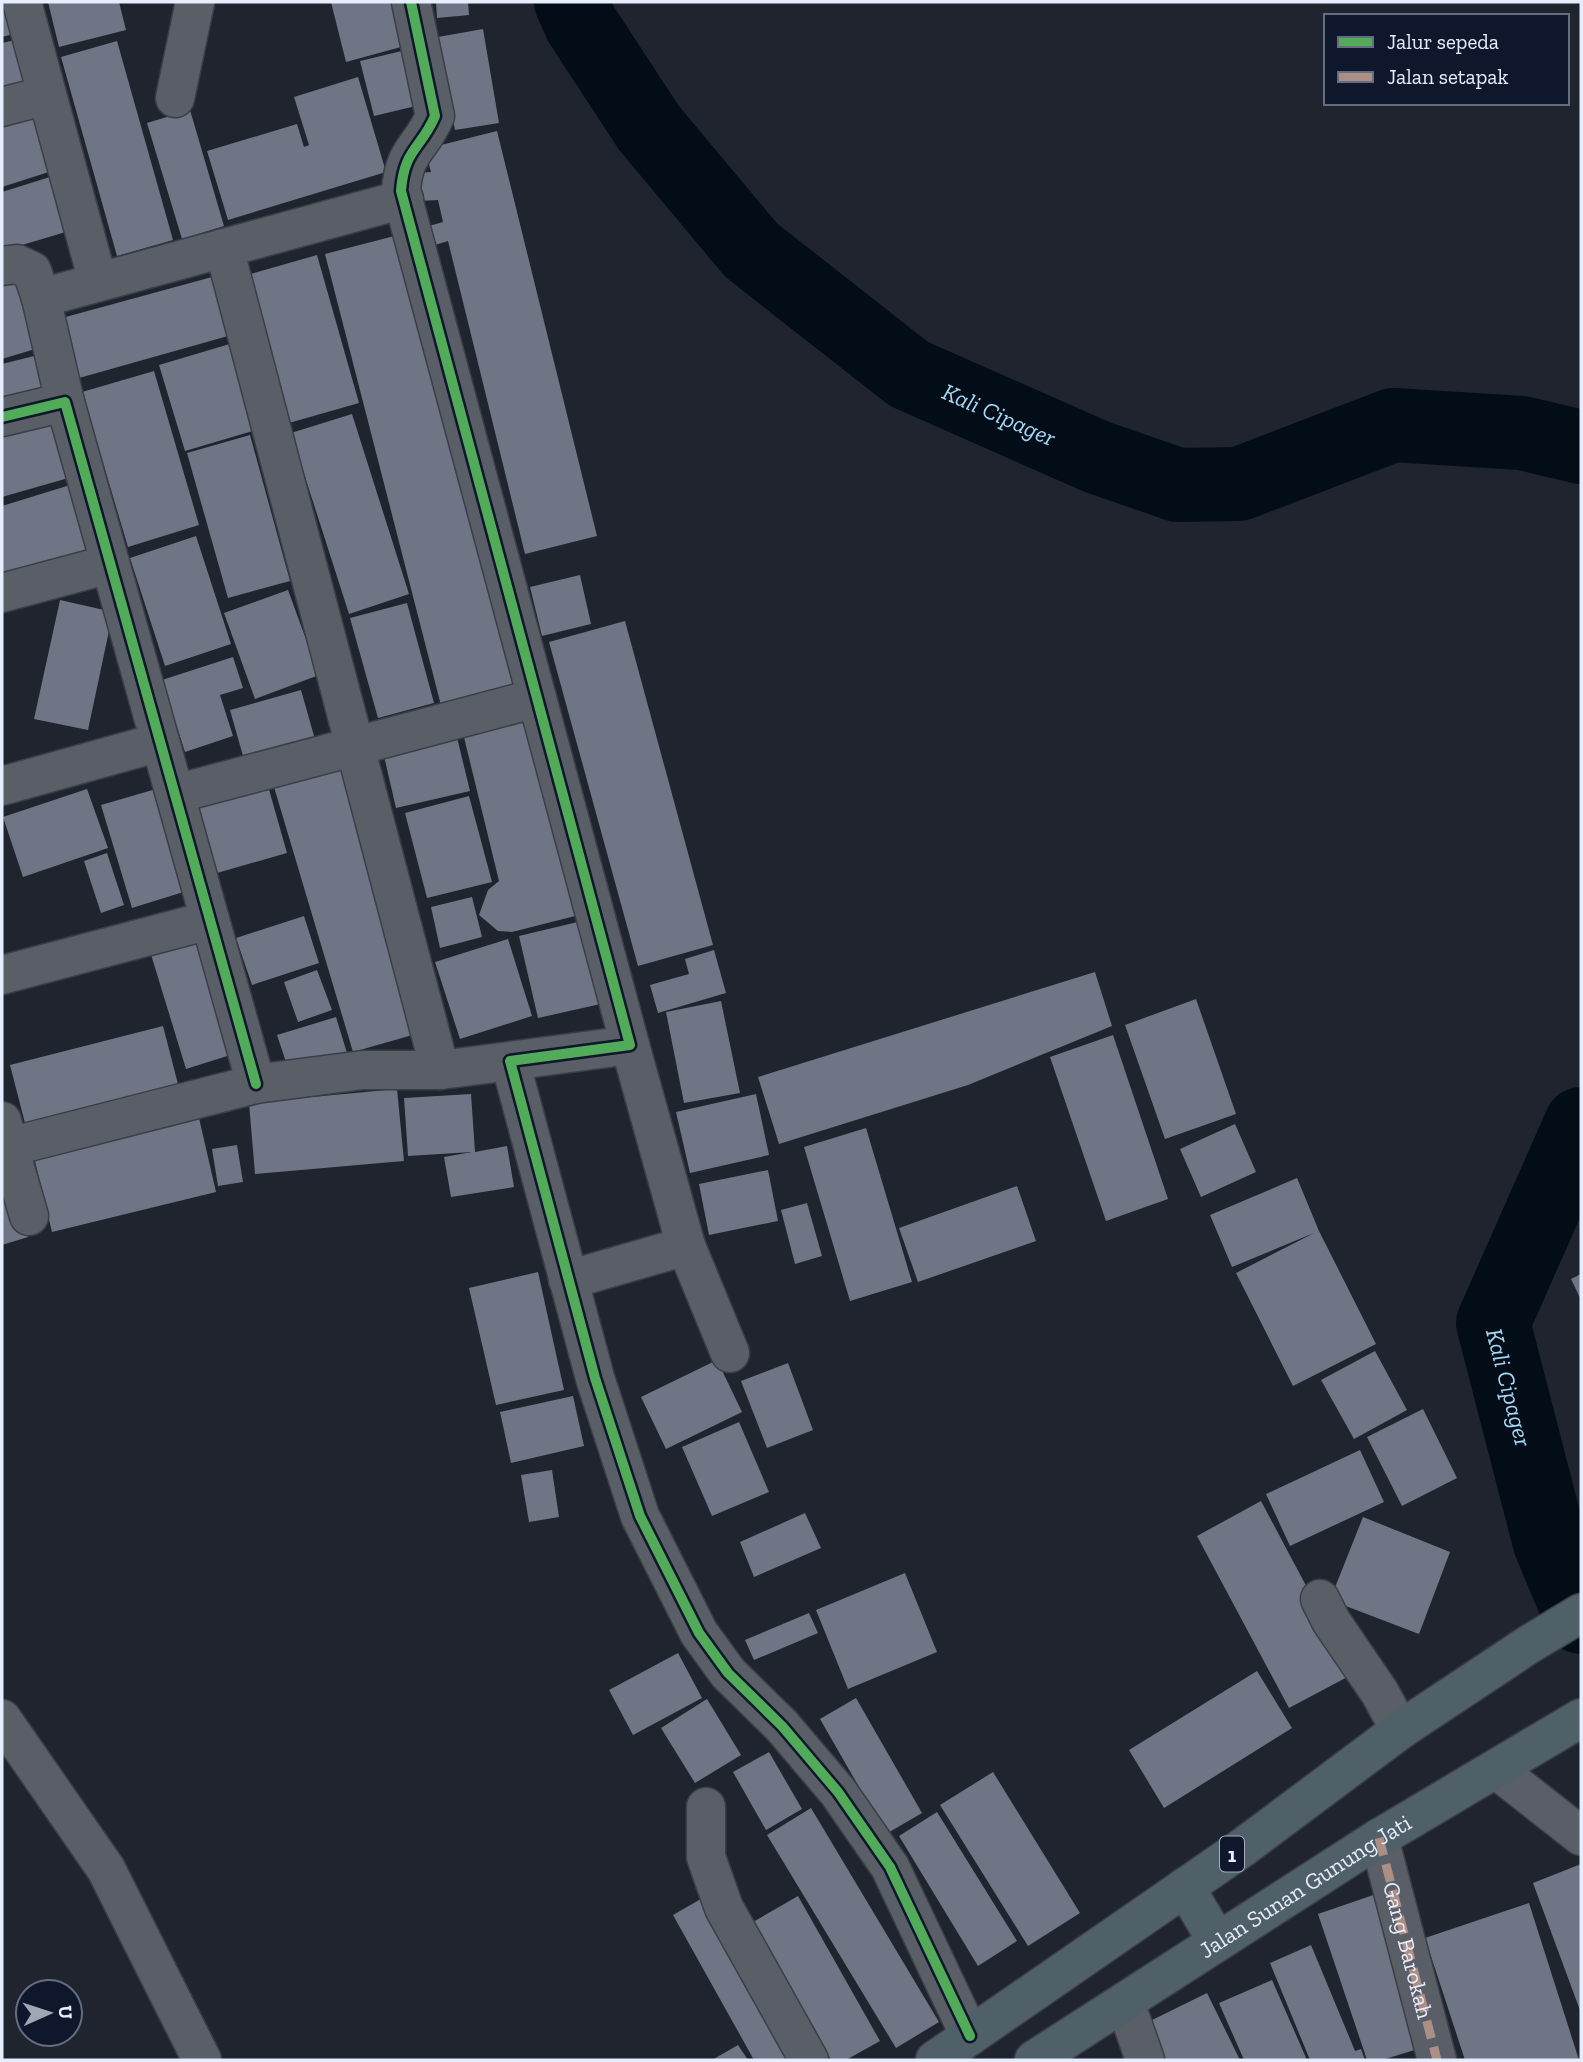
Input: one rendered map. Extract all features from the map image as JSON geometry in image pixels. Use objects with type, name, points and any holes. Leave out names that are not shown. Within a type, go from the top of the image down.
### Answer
[{"type":"highway","name":"1","points":[[934,2060],[1185,1887],[1400,1730],[1581,1613]]},
{"type":"highway","name":"Jalan Sunan Gunung Jati","points":[[1034,2060],[1379,1838],[1581,1718]]},
{"type":"highway","points":[[1185,1887],[1217,1941]]},
{"type":"street","points":[[22,2],[98,282]]},
{"type":"street","points":[[175,97],[195,2]]},
{"type":"street","points":[[411,2],[435,116],[430,128],[404,164],[401,191],[685,1247],[730,1353]]},
{"type":"street","points":[[2,107],[47,95]]},
{"type":"street","points":[[41,298],[404,199]]},
{"type":"street","points":[[224,248],[440,1070]]},
{"type":"street","points":[[2,266],[17,264],[29,268],[41,298],[65,402],[256,1084]]},
{"type":"street","points":[[2,418],[65,402]]},
{"type":"street","points":[[2,593],[110,564]]},
{"type":"street","points":[[174,794],[537,698]]},
{"type":"street","points":[[2,786],[160,742]]},
{"type":"street","points":[[2,975],[210,920]]},
{"type":"street","points":[[29,1216],[6,1134],[256,1084],[363,1070],[440,1070],[630,1045]]},
{"type":"street","points":[[510,1061],[568,1280],[640,1516],[699,1633],[728,1673],[782,1726],[838,1792],[890,1867],[970,2036]]},
{"type":"street","points":[[568,1280],[685,1247]]},
{"type":"street","points":[[1320,1599],[1331,1621],[1380,1693],[1400,1730]]},
{"type":"street","points":[[2,1719],[106,1869],[202,2060]]},
{"type":"street","points":[[1497,1770],[1581,1836]]},
{"type":"street","points":[[706,1807],[706,1857],[724,1908],[809,2060]]},
{"type":"street","name":"Gang Barokah","points":[[1379,1838],[1437,2060]]},
{"type":"street","points":[[1125,2002],[1145,2060]]},
{"type":"building","points":[[2,2],[10,2],[18,33],[2,37]]},
{"type":"building","points":[[48,2],[119,2],[126,30],[59,47]]},
{"type":"building","points":[[331,2],[401,2],[412,44],[346,62]]},
{"type":"building","points":[[436,2],[468,2],[469,15],[437,18]]},
{"type":"building","points":[[483,29],[499,123],[455,130],[438,37]]},
{"type":"building","points":[[19,39],[33,93],[2,101],[2,43]]},
{"type":"building","points":[[117,41],[173,240],[117,256],[61,57]]},
{"type":"building","points":[[406,50],[420,105],[374,116],[360,61]]},
{"type":"building","points":[[358,77],[386,172],[228,220],[207,151],[297,124],[304,147],[309,145],[294,97]]},
{"type":"building","points":[[36,109],[55,170],[2,187],[2,120]]},
{"type":"building","points":[[190,110],[224,226],[182,239],[147,123]]},
{"type":"building","points":[[497,131],[597,536],[525,554],[448,241],[435,245],[429,226],[443,222],[438,200],[419,201],[416,173],[431,172],[425,149]]},
{"type":"building","points":[[53,176],[69,231],[2,251],[2,192]]},
{"type":"building","points":[[398,235],[517,698],[444,717],[325,254]]},
{"type":"building","points":[[317,255],[359,403],[289,423],[247,275]]},
{"type":"building","points":[[24,271],[45,346],[2,359],[2,277]]},
{"type":"building","points":[[212,277],[228,336],[79,378],[62,318]]},
{"type":"building","points":[[233,343],[259,429],[185,451],[159,365]]},
{"type":"building","points":[[42,354],[53,395],[2,409],[2,364]]},
{"type":"building","points":[[154,371],[199,525],[128,547],[82,392]]},
{"type":"building","points":[[352,414],[409,594],[349,614],[291,433]]},
{"type":"building","points":[[63,418],[79,475],[2,497],[2,436]]},
{"type":"building","points":[[250,435],[290,581],[228,598],[187,453]]},
{"type":"building","points":[[80,482],[99,549],[2,579],[2,506]]},
{"type":"building","points":[[196,536],[231,644],[165,666],[130,558]]},
{"type":"building","points":[[580,575],[591,624],[542,636],[530,587]]},
{"type":"building","points":[[288,590],[319,675],[255,699],[224,613]]},
{"type":"building","points":[[60,600],[113,612],[88,730],[34,719]]},
{"type":"building","points":[[407,603],[434,703],[378,718],[350,618]]},
{"type":"building","points":[[625,621],[713,945],[638,966],[549,642]]},
{"type":"building","points":[[233,657],[243,688],[220,695],[233,736],[185,752],[162,680]]},
{"type":"building","points":[[301,690],[316,743],[245,763],[230,710]]},
{"type":"building","points":[[528,708],[579,915],[512,932],[498,931],[479,915],[488,890],[499,881],[461,725]]},
{"type":"building","points":[[454,725],[470,791],[396,808],[381,743]]},
{"type":"building","points":[[344,766],[423,1032],[353,1052],[274,787]]},
{"type":"building","points":[[268,786],[287,853],[217,873],[198,805]]},
{"type":"building","points":[[163,787],[193,889],[132,908],[101,805]]},
{"type":"building","points":[[87,789],[108,848],[23,877],[3,817]]},
{"type":"building","points":[[469,796],[492,882],[427,898],[405,813]]},
{"type":"building","points":[[107,853],[124,905],[101,913],[84,861]]},
{"type":"building","points":[[472,897],[482,937],[440,948],[431,907]]},
{"type":"building","points":[[304,916],[319,963],[252,985],[236,938]]},
{"type":"building","points":[[586,920],[605,1003],[538,1018],[519,936]]},
{"type":"building","points":[[205,931],[243,1051],[186,1069],[149,948]]},
{"type":"building","points":[[508,939],[532,1016],[460,1039],[435,962]]},
{"type":"building","points":[[714,950],[726,993],[658,1013],[650,985],[689,974],[685,959]]},
{"type":"building","points":[[317,970],[332,1010],[298,1022],[284,982]]},
{"type":"building","points":[[1095,972],[1112,1026],[968,1085],[779,1144],[758,1077]]},
{"type":"building","points":[[1196,999],[1236,1114],[1165,1139],[1125,1025]]},
{"type":"building","points":[[721,1001],[740,1093],[684,1103],[666,1012]]},
{"type":"building","points":[[336,1017],[347,1053],[289,1071],[277,1035]]},
{"type":"building","points":[[163,1026],[179,1088],[26,1127],[10,1065]]},
{"type":"building","points":[[1113,1035],[1168,1199],[1106,1221],[1050,1057]]},
{"type":"building","points":[[397,1089],[404,1161],[255,1174],[249,1103]]},
{"type":"building","points":[[471,1094],[475,1152],[507,1146],[514,1187],[451,1197],[444,1157],[472,1152],[408,1156],[404,1098]]},
{"type":"building","points":[[756,1094],[769,1155],[690,1173],[676,1112]]},
{"type":"building","points":[[199,1118],[216,1192],[52,1232],[34,1157]]},
{"type":"building","points":[[1235,1124],[1256,1172],[1201,1197],[1180,1149]]},
{"type":"building","points":[[866,1128],[912,1282],[850,1301],[804,1147]]},
{"type":"building","points":[[237,1145],[243,1182],[218,1186],[212,1149]]},
{"type":"building","points":[[2,1155],[28,1237],[2,1245]]},
{"type":"building","points":[[768,1170],[778,1221],[709,1235],[699,1184]]},
{"type":"building","points":[[1297,1178],[1319,1231],[1376,1344],[1293,1386],[1236,1273],[1314,1233],[1232,1267],[1210,1215]]},
{"type":"building","points":[[1017,1186],[1036,1241],[918,1282],[899,1228]]},
{"type":"building","points":[[807,1203],[822,1256],[795,1264],[781,1210]]},
{"type":"building","points":[[538,1272],[564,1390],[496,1405],[469,1288]]},
{"type":"building","points":[[1581,1274],[1581,1300],[1571,1279]]},
{"type":"building","points":[[1375,1351],[1407,1410],[1354,1439],[1321,1380]]},
{"type":"building","points":[[717,1360],[742,1412],[666,1449],[641,1397]]},
{"type":"building","points":[[788,1363],[813,1430],[767,1448],[741,1381]]},
{"type":"building","points":[[573,1396],[584,1446],[511,1463],[500,1412]]},
{"type":"building","points":[[1423,1409],[1457,1478],[1402,1506],[1367,1437]]},
{"type":"building","points":[[739,1422],[769,1492],[712,1516],[682,1447]]},
{"type":"building","points":[[1360,1450],[1384,1502],[1290,1546],[1266,1494]]},
{"type":"building","points":[[552,1470],[559,1517],[529,1522],[521,1475]]},
{"type":"building","points":[[1261,1501],[1353,1674],[1289,1708],[1197,1536]]},
{"type":"building","points":[[805,1513],[821,1548],[754,1577],[740,1542]]},
{"type":"building","points":[[1363,1517],[1450,1552],[1419,1634],[1330,1600]]},
{"type":"building","points":[[905,1573],[937,1652],[848,1689],[816,1610]]},
{"type":"building","points":[[809,1613],[818,1633],[754,1660],[745,1640]]},
{"type":"building","points":[[678,1653],[702,1698],[633,1735],[609,1690]]},
{"type":"building","points":[[1257,1671],[1292,1728],[1164,1808],[1129,1750]]},
{"type":"building","points":[[856,1698],[922,1813],[886,1834],[820,1719]]},
{"type":"building","points":[[707,1699],[741,1755],[695,1783],[661,1728]]},
{"type":"building","points":[[769,1752],[802,1809],[766,1830],[733,1772]]},
{"type":"building","points":[[993,1772],[1080,1913],[1028,1946],[940,1805]]},
{"type":"building","points":[[811,1808],[939,2022],[896,2048],[767,1835]]},
{"type":"building","points":[[937,1812],[1017,1941],[978,1966],[899,1836]]},
{"type":"building","points":[[1581,1864],[1581,2013],[1533,1883]]},
{"type":"building","points":[[713,1892],[806,2060],[754,2060],[673,1915]]},
{"type":"building","points":[[1382,1892],[1431,2045],[1382,2060],[1367,2060],[1318,1914]]},
{"type":"building","points":[[798,1896],[880,2041],[846,2060],[831,2060],[753,1922]]},
{"type":"building","points":[[1529,1903],[1579,2060],[1465,2060],[1425,1938]]},
{"type":"building","points":[[1311,1945],[1355,2051],[1361,2049],[1365,2060],[1310,2060],[1270,1963]]},
{"type":"building","points":[[1272,1980],[1307,2060],[1244,2060],[1219,2003]]},
{"type":"building","points":[[1207,1993],[1240,2060],[1162,2060],[1144,2024]]},
{"type":"building","points":[[738,2045],[748,2060],[712,2060]]},
{"type":"waterway","name":"Kali Cipager","points":[[571,2],[581,24],[649,128],[751,250],[909,374],[1097,457],[1178,485],[1239,484],[1393,425],[1522,433],[1581,447]]},
{"type":"waterway","name":"Kali Cipager","points":[[1581,1124],[1493,1323],[1550,1543],[1581,1617]]},
{"type":"marked path","points":[[1379,1838],[1437,2060]]},
{"type":"cycle path","points":[[411,2],[435,116],[409,158],[401,191],[630,1045],[510,1061],[595,1378],[640,1516],[699,1633],[728,1673],[782,1726],[838,1792],[890,1867],[970,2036]]},
{"type":"cycle path","points":[[2,417],[65,402],[256,1084]]}]
